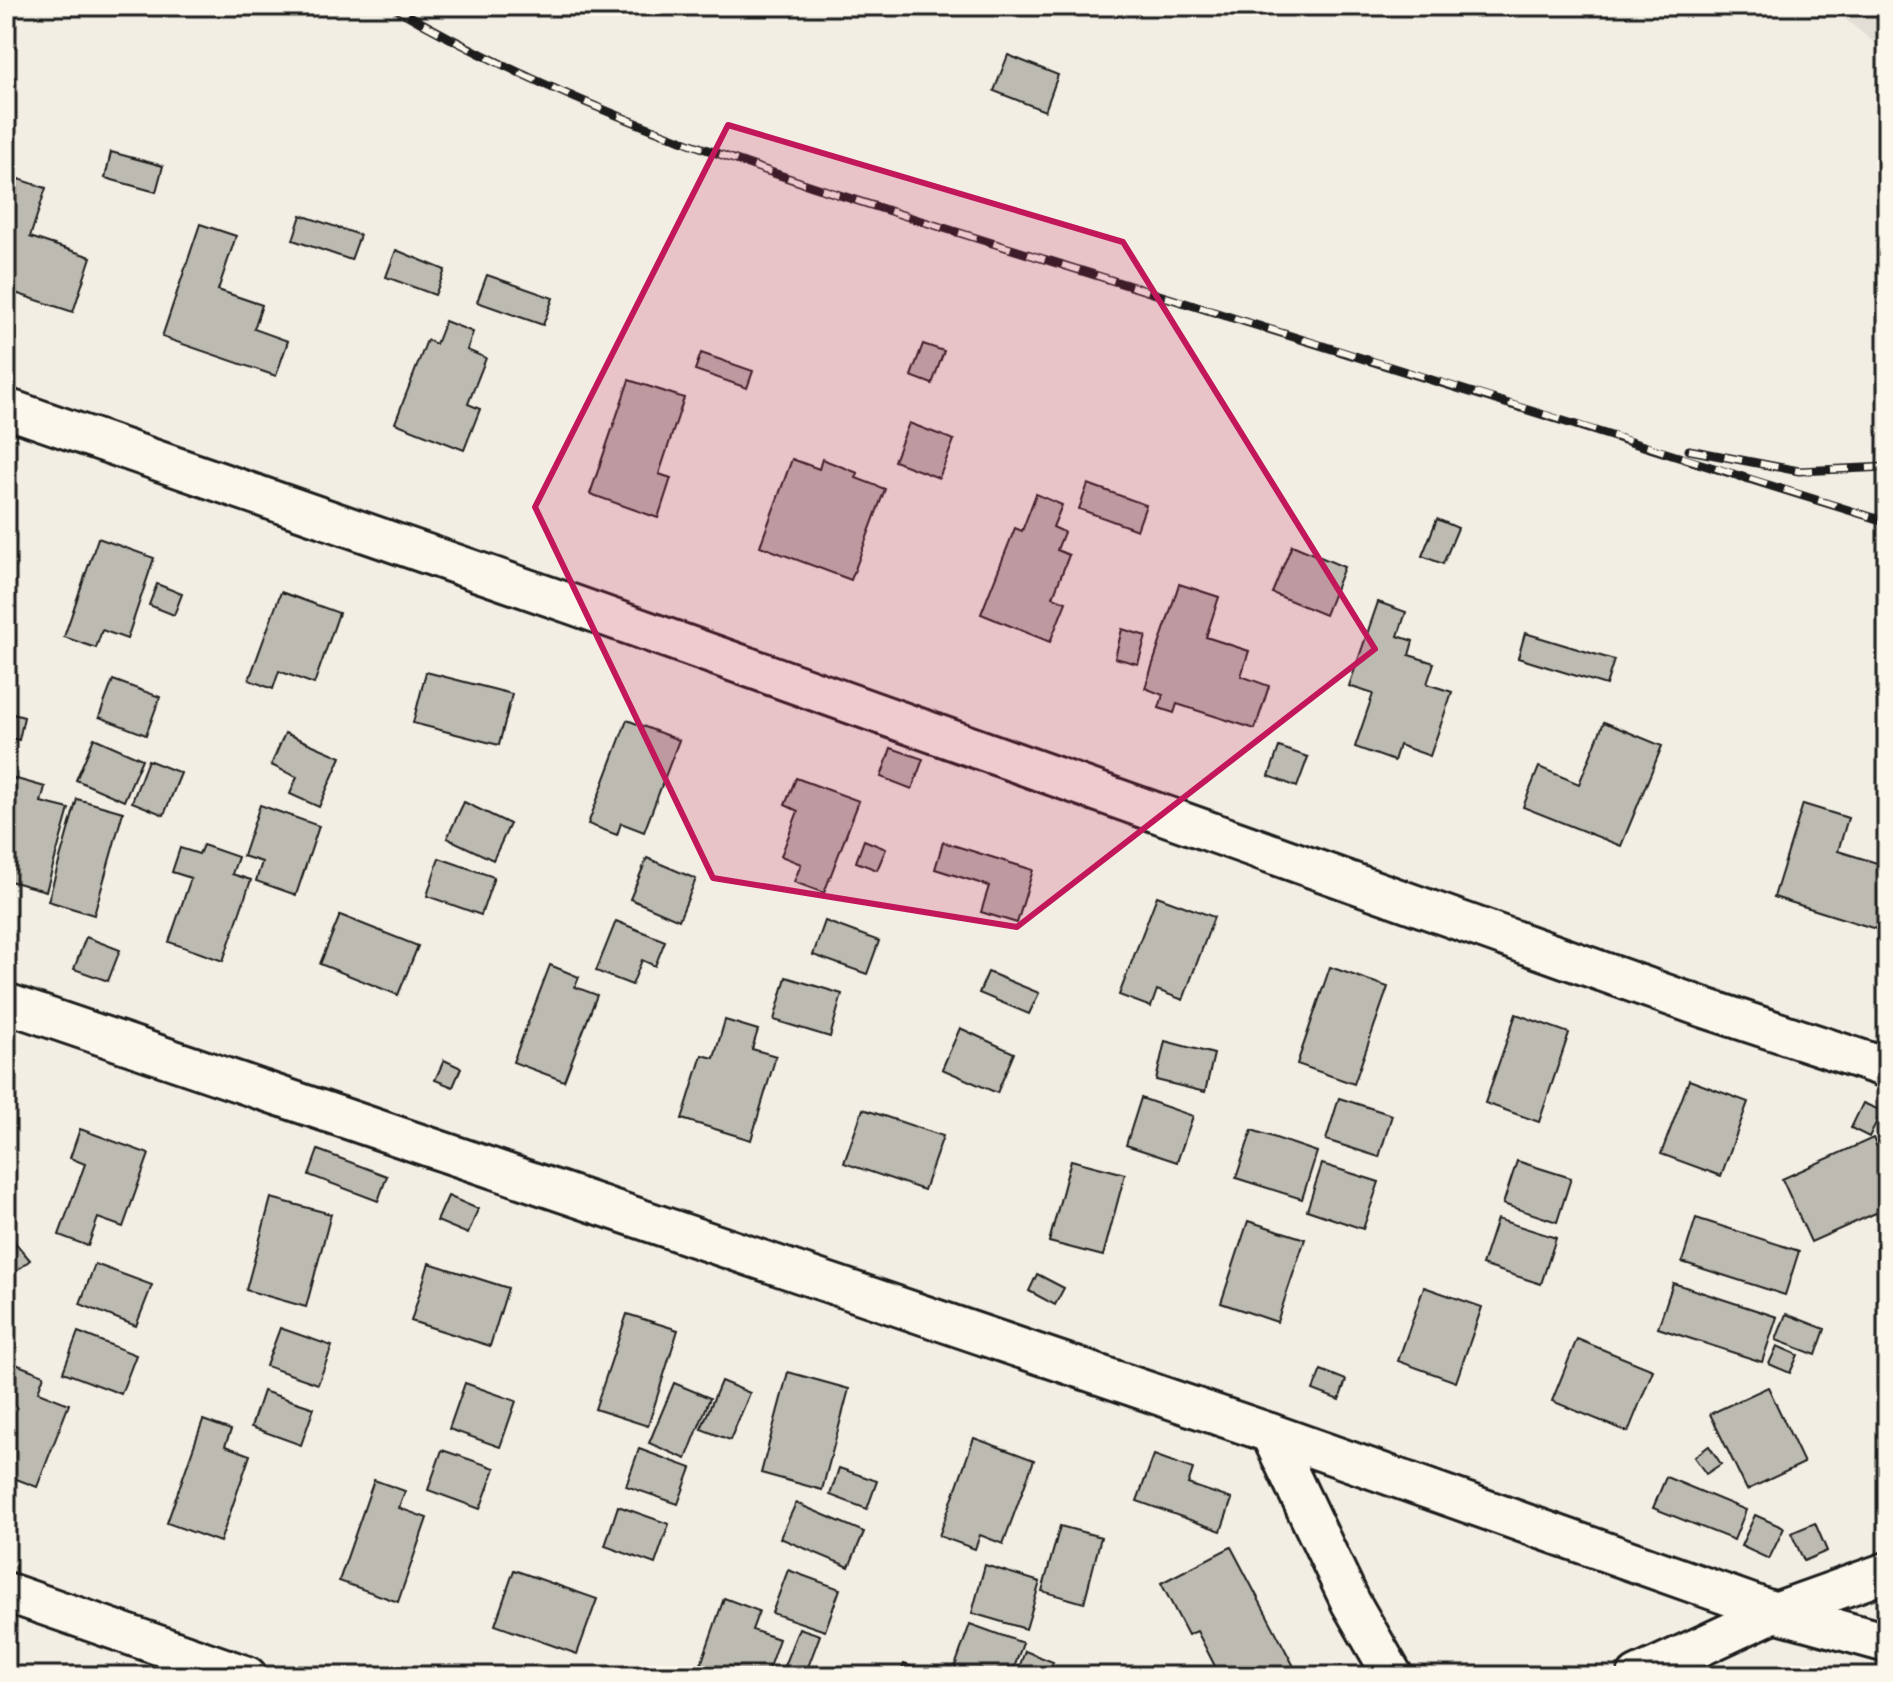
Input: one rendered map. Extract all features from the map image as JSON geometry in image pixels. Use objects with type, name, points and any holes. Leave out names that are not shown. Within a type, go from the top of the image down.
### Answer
[{"type":"street","points":[[6,408],[574,605],[1686,1002],[1887,1068]]},
{"type":"street","points":[[6,1003],[1270,1433],[1775,1612],[1887,1643]]},
{"type":"street","points":[[1270,1433],[1351,1603],[1393,1676]]},
{"type":"street","points":[[1637,1676],[1775,1612],[1882,1574],[1887,1540]]},
{"type":"street","points":[[6,1592],[247,1676]]},
{"type":"highlighted area","points":[[728,125],[1123,242],[1375,649],[1017,927],[713,878],[535,507]]},
{"type":"shaded area","points":[[1829,6],[1887,6],[1887,53]]},
{"type":"building","points":[[1008,55],[1058,75],[1045,111],[994,91]]},
{"type":"building","points":[[111,152],[163,166],[156,192],[105,178]]},
{"type":"building","points":[[6,175],[46,188],[30,237],[91,257],[73,312],[6,290]]},
{"type":"building","points":[[301,215],[360,235],[351,260],[293,240]]},
{"type":"building","points":[[200,224],[236,236],[218,290],[262,305],[254,329],[288,341],[276,376],[162,337]]},
{"type":"building","points":[[396,250],[445,270],[435,295],[386,277]]},
{"type":"building","points":[[487,275],[553,298],[543,325],[477,302]]},
{"type":"building","points":[[445,321],[473,332],[467,350],[486,358],[468,404],[480,409],[464,450],[395,423],[427,340],[436,344]]},
{"type":"building","points":[[923,344],[944,351],[932,384],[911,376]]},
{"type":"building","points":[[701,353],[753,371],[747,388],[695,370]]},
{"type":"building","points":[[629,380],[684,398],[659,474],[671,478],[658,518],[590,494]]},
{"type":"building","points":[[909,423],[954,440],[939,478],[894,461]]},
{"type":"building","points":[[792,459],[819,469],[822,459],[858,473],[856,478],[885,489],[851,580],[760,546]]},
{"type":"building","points":[[1088,484],[1146,505],[1137,530],[1079,509]]},
{"type":"building","points":[[1036,494],[1062,505],[1053,527],[1064,532],[1057,550],[1069,555],[1053,597],[1066,602],[1050,642],[981,614],[1015,528],[1022,531]]},
{"type":"building","points":[[1437,519],[1458,528],[1443,564],[1422,556]]},
{"type":"building","points":[[98,538],[154,558],[127,639],[102,630],[96,648],[64,637]]},
{"type":"building","points":[[1292,545],[1344,567],[1325,615],[1272,593]]},
{"type":"building","points":[[157,584],[182,594],[174,615],[149,605]]},
{"type":"building","points":[[1179,584],[1219,597],[1206,637],[1249,651],[1241,676],[1269,686],[1255,729],[1177,704],[1174,713],[1159,708],[1163,695],[1145,688]]},
{"type":"building","points":[[281,592],[339,613],[314,684],[279,671],[273,689],[249,680]]},
{"type":"building","points":[[1378,602],[1406,612],[1398,636],[1413,641],[1409,655],[1434,663],[1427,684],[1452,692],[1430,756],[1399,745],[1394,761],[1355,747],[1373,694],[1349,686]]},
{"type":"building","points":[[1122,629],[1146,636],[1138,664],[1115,658]]},
{"type":"building","points":[[1525,633],[1614,660],[1606,685],[1518,658]]},
{"type":"building","points":[[426,672],[512,694],[499,745],[413,723]]},
{"type":"building","points":[[113,680],[160,697],[146,735],[99,717]]},
{"type":"building","points":[[6,712],[24,717],[19,740],[6,737]]},
{"type":"building","points":[[627,720],[679,740],[644,832],[621,823],[617,835],[588,824]]},
{"type":"building","points":[[1604,722],[1662,746],[1621,846],[1523,807],[1539,767],[1579,784]]},
{"type":"building","points":[[285,733],[341,757],[319,807],[290,794],[297,777],[271,765]]},
{"type":"building","points":[[94,738],[142,759],[124,801],[76,780]]},
{"type":"building","points":[[1279,747],[1308,757],[1297,787],[1269,776]]},
{"type":"building","points":[[891,748],[923,759],[912,789],[881,777]]},
{"type":"building","points":[[148,760],[181,773],[164,815],[132,802]]},
{"type":"building","points":[[13,778],[45,787],[41,802],[69,809],[46,891],[6,880],[6,805]]},
{"type":"building","points":[[796,778],[859,801],[824,893],[794,882],[801,864],[781,856],[798,811],[785,805]]},
{"type":"building","points":[[77,799],[123,812],[94,915],[48,901]]},
{"type":"building","points":[[464,802],[510,824],[493,860],[447,838]]},
{"type":"building","points":[[1803,804],[1848,818],[1838,851],[1887,866],[1887,904],[1879,930],[1774,897]]},
{"type":"building","points":[[260,805],[319,826],[296,895],[256,881],[262,862],[243,856]]},
{"type":"building","points":[[864,840],[886,849],[877,870],[856,862]]},
{"type":"building","points":[[943,842],[1033,870],[1017,923],[981,912],[989,886],[935,869]]},
{"type":"building","points":[[203,845],[238,857],[232,874],[251,880],[223,961],[169,942],[191,878],[172,872],[180,848],[199,854]]},
{"type":"building","points":[[439,858],[494,877],[481,915],[427,896]]},
{"type":"building","points":[[647,858],[696,879],[679,920],[630,899]]},
{"type":"building","points":[[1157,896],[1214,917],[1183,1000],[1157,990],[1151,1007],[1119,995]]},
{"type":"building","points":[[340,915],[418,946],[398,995],[320,964]]},
{"type":"building","points":[[616,921],[665,941],[655,966],[642,960],[632,985],[596,971]]},
{"type":"building","points":[[825,921],[879,941],[867,974],[813,955]]},
{"type":"building","points":[[86,937],[120,950],[108,981],[74,969]]},
{"type":"building","points":[[550,965],[579,977],[575,987],[597,995],[564,1081],[513,1062]]},
{"type":"building","points":[[1330,967],[1388,987],[1354,1084],[1297,1064]]},
{"type":"building","points":[[988,972],[1039,993],[1029,1014],[979,993]]},
{"type":"building","points":[[786,977],[842,994],[830,1037],[774,1020]]},
{"type":"building","points":[[1516,1014],[1569,1033],[1539,1122],[1485,1103]]},
{"type":"building","points":[[725,1020],[758,1030],[752,1049],[776,1056],[751,1140],[682,1119],[702,1055],[714,1058]]},
{"type":"building","points":[[960,1028],[1014,1053],[997,1093],[942,1069]]},
{"type":"building","points":[[1165,1041],[1214,1054],[1205,1092],[1156,1080]]},
{"type":"building","points":[[444,1060],[461,1068],[453,1087],[435,1080]]},
{"type":"building","points":[[1689,1080],[1748,1102],[1721,1176],[1661,1154]]},
{"type":"building","points":[[1141,1098],[1193,1116],[1177,1162],[1126,1145]]},
{"type":"building","points":[[1339,1098],[1392,1115],[1379,1157],[1326,1140]]},
{"type":"building","points":[[1863,1103],[1882,1111],[1869,1137],[1851,1128]]},
{"type":"building","points":[[863,1109],[943,1136],[924,1190],[844,1163]]},
{"type":"building","points":[[80,1129],[149,1154],[123,1227],[98,1218],[88,1246],[59,1235],[85,1164],[70,1158]]},
{"type":"building","points":[[1252,1130],[1317,1152],[1302,1199],[1236,1178]]},
{"type":"building","points":[[1873,1138],[1887,1169],[1887,1208],[1811,1242],[1782,1179]]},
{"type":"building","points":[[318,1150],[387,1176],[378,1201],[309,1175]]},
{"type":"building","points":[[1071,1160],[1125,1174],[1103,1256],[1049,1242]]},
{"type":"building","points":[[1517,1161],[1571,1178],[1557,1222],[1503,1204]]},
{"type":"building","points":[[1322,1164],[1379,1182],[1363,1229],[1307,1210]]},
{"type":"building","points":[[448,1196],[478,1209],[468,1234],[437,1221]]},
{"type":"building","points":[[271,1198],[331,1214],[306,1307],[246,1290]]},
{"type":"building","points":[[1696,1218],[1799,1251],[1785,1295],[1682,1262]]},
{"type":"building","points":[[1497,1219],[1556,1238],[1541,1284],[1482,1265]]},
{"type":"building","points":[[1248,1221],[1305,1239],[1277,1322],[1221,1303]]},
{"type":"building","points":[[12,1239],[30,1260],[6,1280],[6,1243]]},
{"type":"building","points":[[429,1263],[508,1288],[490,1346],[411,1321]]},
{"type":"building","points":[[95,1264],[152,1285],[136,1326],[80,1304]]},
{"type":"building","points":[[1037,1274],[1064,1288],[1055,1305],[1029,1291]]},
{"type":"building","points":[[1673,1283],[1777,1317],[1762,1362],[1658,1328]]},
{"type":"building","points":[[1424,1287],[1482,1307],[1456,1382],[1398,1361]]},
{"type":"building","points":[[627,1314],[678,1330],[648,1426],[595,1409]]},
{"type":"building","points":[[1786,1314],[1825,1329],[1816,1355],[1776,1340]]},
{"type":"building","points":[[280,1328],[332,1346],[318,1384],[266,1366]]},
{"type":"building","points":[[78,1332],[136,1355],[121,1394],[63,1372]]},
{"type":"building","points":[[1577,1339],[1653,1370],[1628,1432],[1552,1401]]},
{"type":"building","points":[[1777,1346],[1798,1355],[1790,1373],[1769,1364]]},
{"type":"building","points":[[13,1363],[44,1375],[38,1392],[69,1404],[37,1487],[6,1475],[6,1381]]},
{"type":"building","points":[[1321,1370],[1346,1380],[1339,1400],[1313,1390]]},
{"type":"building","points":[[788,1372],[849,1389],[822,1490],[761,1473]]},
{"type":"building","points":[[721,1381],[750,1393],[730,1440],[701,1429]]},
{"type":"building","points":[[465,1383],[516,1401],[500,1447],[449,1429]]},
{"type":"building","points":[[674,1383],[710,1398],[686,1459],[649,1443]]},
{"type":"building","points":[[1768,1387],[1804,1463],[1747,1490],[1710,1414]]},
{"type":"building","points":[[263,1391],[314,1408],[301,1445],[251,1427]]},
{"type":"building","points":[[203,1420],[231,1430],[225,1446],[250,1455],[220,1542],[167,1523]]},
{"type":"building","points":[[974,1438],[1034,1460],[1003,1544],[980,1535],[975,1549],[939,1536]]},
{"type":"building","points":[[1709,1446],[1721,1464],[1706,1474],[1694,1457]]},
{"type":"building","points":[[639,1449],[691,1468],[678,1504],[626,1486]]},
{"type":"building","points":[[442,1450],[495,1468],[480,1509],[428,1490]]},
{"type":"building","points":[[1154,1455],[1193,1469],[1188,1484],[1232,1499],[1221,1531],[1137,1501]]},
{"type":"building","points":[[839,1468],[877,1481],[867,1509],[830,1495]]},
{"type":"building","points":[[1666,1477],[1746,1510],[1734,1540],[1653,1508]]},
{"type":"building","points":[[374,1480],[405,1491],[399,1508],[427,1518],[398,1602],[339,1581]]},
{"type":"building","points":[[796,1503],[864,1532],[849,1567],[780,1538]]},
{"type":"building","points":[[618,1506],[669,1524],[655,1564],[605,1546]]},
{"type":"building","points":[[1755,1515],[1784,1528],[1769,1559],[1741,1546]]},
{"type":"building","points":[[1815,1523],[1827,1551],[1804,1561],[1791,1533]]},
{"type":"building","points":[[1060,1526],[1101,1537],[1084,1603],[1042,1591]]},
{"type":"building","points":[[1231,1547],[1299,1676],[1220,1676],[1197,1631],[1188,1635],[1161,1583]]},
{"type":"building","points":[[985,1565],[1040,1582],[1026,1629],[972,1613]]},
{"type":"building","points":[[514,1570],[597,1599],[577,1654],[495,1625]]},
{"type":"building","points":[[788,1570],[840,1589],[825,1631],[772,1613]]},
{"type":"building","points":[[724,1598],[759,1611],[752,1630],[779,1639],[766,1676],[697,1676]]},
{"type":"building","points":[[970,1624],[1023,1643],[1011,1676],[973,1676],[954,1669]]},
{"type":"building","points":[[799,1628],[820,1635],[805,1675],[784,1666]]},
{"type":"building","points":[[1025,1651],[1053,1662],[1048,1676],[1016,1676]]},
{"type":"building","points":[[904,1664],[937,1676],[900,1676]]},
{"type":"railway","points":[[392,6],[471,49],[553,88],[721,155],[893,212],[1887,522]]},
{"type":"railway","points":[[1689,450],[1799,471],[1887,467]]}]
